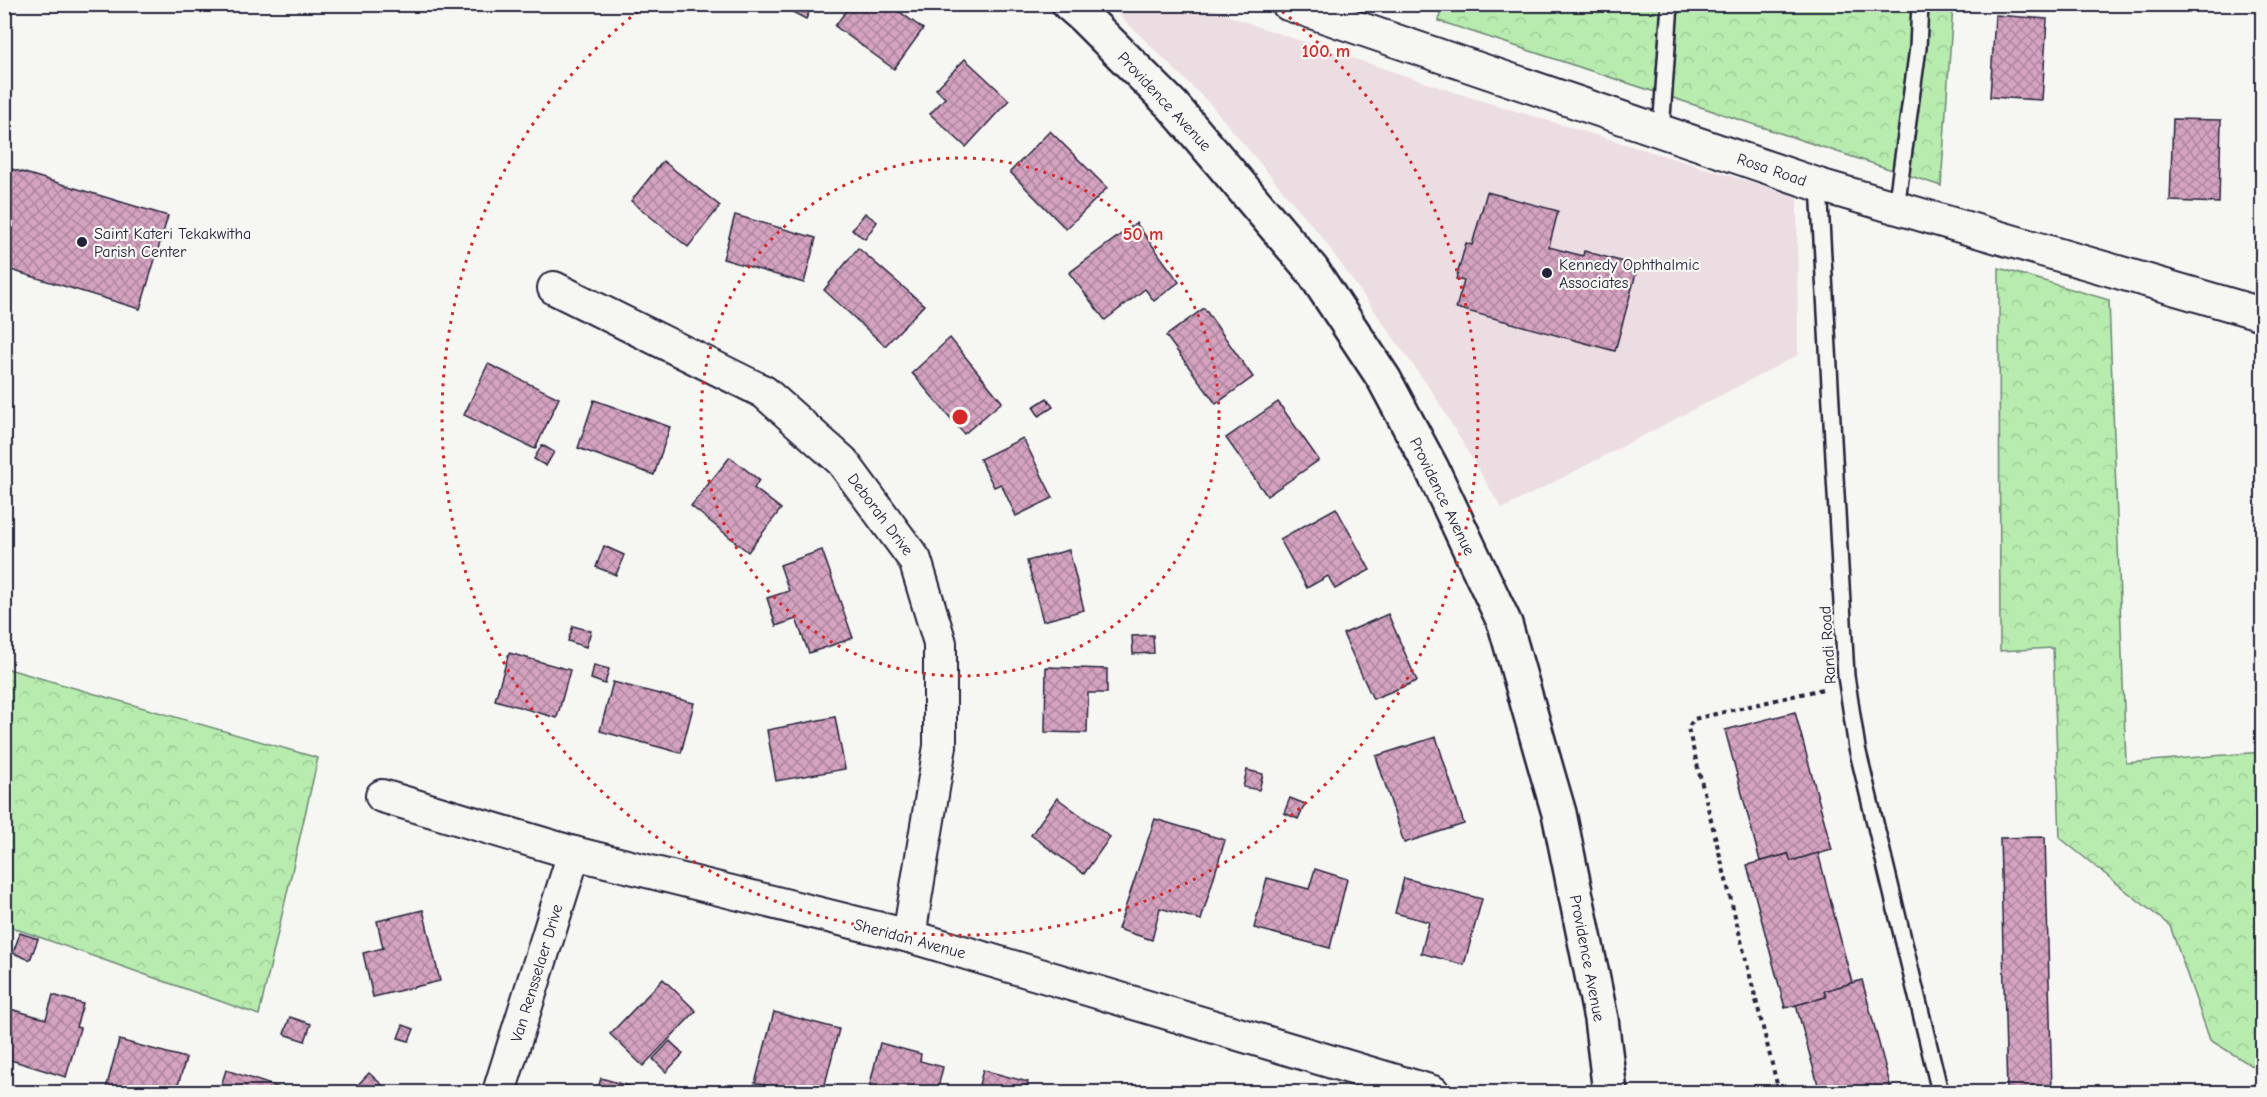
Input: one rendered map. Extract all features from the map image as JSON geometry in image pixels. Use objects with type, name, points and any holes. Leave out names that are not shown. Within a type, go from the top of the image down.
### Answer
[{"type":"street","name":"Providence Avenue","points":[[1069,4],[1173,106],[1312,270],[1384,379],[1432,469],[1505,624],[1548,772],[1559,813],[1601,1019],[1610,1092]]},
{"type":"street","name":"Rosa Road","points":[[1288,4],[1819,185],[2262,314]]},
{"type":"street","name":"Deborah Drive","points":[[554,288],[764,392],[842,461],[915,560],[940,643],[940,746],[909,936]]},
{"type":"street","name":"Sheridan Avenue","points":[[382,796],[574,853],[909,936],[1433,1092]]},
{"type":"street","name":"Van Rensselaer Drive","points":[[499,1092],[574,853]]},
{"type":"lane","points":[[1660,130],[1670,4]]},
{"type":"lane","points":[[1896,208],[1918,48],[1920,4]]},
{"type":"lane","name":"Randi Road","points":[[1819,185],[1847,683],[1857,748],[1940,1092]]},
{"type":"path","points":[[1779,1092],[1688,728],[1694,719],[1847,683]]},
{"type":"shaded area","points":[[1109,5],[1201,5],[1256,26],[1463,95],[1797,196],[1798,355],[1502,509],[1433,393],[1321,236],[1212,106]]},
{"type":"green space","points":[[1441,4],[1953,5],[1941,186],[1439,21]]},
{"type":"green space","points":[[1999,268],[2109,300],[2126,763],[2262,752],[2262,1072],[2210,1040],[2170,926],[2060,838],[2053,648],[2000,651]]},
{"type":"green space","points":[[5,668],[318,758],[259,1015],[5,925]]},
{"type":"building","points":[[777,4],[813,4],[806,19]]},
{"type":"building","points":[[851,4],[889,4],[923,29],[894,69],[835,26]]},
{"type":"building","points":[[1995,15],[2047,19],[2042,100],[1990,97]]},
{"type":"building","points":[[965,59],[1009,100],[966,147],[930,114],[945,98],[936,89]]},
{"type":"building","points":[[2173,119],[2221,120],[2219,203],[2170,201]]},
{"type":"building","points":[[1050,131],[1107,188],[1066,229],[1010,172]]},
{"type":"building","points":[[663,161],[720,206],[688,247],[631,201]]},
{"type":"building","name":"Saint Kateri Tekakwitha Parish Center","points":[[5,167],[168,216],[140,309],[4,268]]},
{"type":"building","name":"Kennedy Ophthalmic Associates","points":[[1487,192],[1558,211],[1549,247],[1583,256],[1584,251],[1638,266],[1615,351],[1456,308],[1464,281],[1456,279],[1466,243],[1472,245]]},
{"type":"building","points":[[865,213],[877,222],[865,239],[852,230]]},
{"type":"building","points":[[735,215],[816,238],[804,283],[723,259]]},
{"type":"building","points":[[1136,223],[1179,282],[1154,301],[1145,289],[1105,320],[1069,273]]},
{"type":"building","points":[[858,248],[924,305],[885,346],[824,290]]},
{"type":"building","points":[[1204,308],[1253,377],[1216,404],[1166,336]]},
{"type":"building","points":[[950,338],[1002,402],[964,434],[912,373]]},
{"type":"building","points":[[488,364],[559,398],[535,449],[464,415]]},
{"type":"building","points":[[1047,398],[1053,407],[1039,416],[1033,407]]},
{"type":"building","points":[[594,400],[670,427],[654,475],[578,448]]},
{"type":"building","points":[[1278,402],[1319,460],[1267,496],[1226,438]]},
{"type":"building","points":[[1023,438],[1053,498],[1016,516],[1001,484],[994,487],[980,459]]},
{"type":"building","points":[[542,445],[554,452],[546,466],[534,459]]},
{"type":"building","points":[[730,457],[759,480],[754,488],[781,509],[748,552],[691,506]]},
{"type":"building","points":[[1336,508],[1370,570],[1335,589],[1328,576],[1307,588],[1280,539]]},
{"type":"building","points":[[604,546],[624,555],[616,575],[596,567]]},
{"type":"building","points":[[822,550],[853,638],[809,653],[796,619],[776,626],[767,598],[789,591],[780,565]]},
{"type":"building","points":[[1069,550],[1084,610],[1043,621],[1027,561]]},
{"type":"building","points":[[1388,614],[1417,681],[1373,699],[1343,634]]},
{"type":"building","points":[[573,626],[591,631],[586,647],[568,641]]},
{"type":"building","points":[[1153,635],[1154,653],[1133,654],[1132,636]]},
{"type":"building","points":[[509,653],[570,670],[557,718],[495,700]]},
{"type":"building","points":[[594,665],[609,669],[605,684],[591,679]]},
{"type":"building","points":[[1046,667],[1107,669],[1107,693],[1088,693],[1087,733],[1045,732]]},
{"type":"building","points":[[613,682],[694,703],[681,753],[600,731]]},
{"type":"building","points":[[1795,712],[1832,850],[1791,861],[1788,854],[1760,861],[1725,730]]},
{"type":"building","points":[[835,717],[845,769],[776,781],[767,730]]},
{"type":"building","points":[[1436,737],[1464,824],[1404,843],[1376,756]]},
{"type":"building","points":[[1247,770],[1263,774],[1259,790],[1243,787]]},
{"type":"building","points":[[1057,798],[1110,837],[1084,874],[1031,835]]},
{"type":"building","points":[[1290,798],[1305,804],[1298,819],[1284,813]]},
{"type":"building","points":[[1155,819],[1225,840],[1201,920],[1160,908],[1152,940],[1118,929]]},
{"type":"building","points":[[2045,837],[2052,1090],[2007,1092],[2000,838]]},
{"type":"building","points":[[1818,853],[1852,983],[1824,991],[1826,997],[1785,1008],[1747,865],[1788,854],[1791,861]]},
{"type":"building","points":[[1315,869],[1347,879],[1330,948],[1254,928],[1267,878],[1309,889]]},
{"type":"building","points":[[1404,878],[1482,899],[1464,965],[1421,953],[1429,922],[1395,913]]},
{"type":"building","points":[[423,910],[440,981],[373,997],[363,953],[383,948],[377,921]]},
{"type":"building","points":[[20,933],[38,939],[30,960],[13,953]]},
{"type":"building","points":[[663,979],[696,1011],[643,1066],[610,1034]]},
{"type":"building","points":[[1862,980],[1892,1092],[1820,1092],[1796,1005],[1826,997],[1824,991]]},
{"type":"building","points":[[53,995],[83,1004],[76,1027],[80,1028],[66,1077],[4,1058],[4,1027],[10,1009],[46,1019]]},
{"type":"building","points":[[774,1012],[839,1029],[823,1092],[792,1092],[755,1083]]},
{"type":"building","points":[[290,1017],[311,1024],[305,1041],[284,1034]]},
{"type":"building","points":[[403,1025],[414,1029],[409,1041],[398,1038]]},
{"type":"building","points":[[119,1040],[186,1058],[176,1092],[119,1092],[106,1089]]},
{"type":"building","points":[[670,1041],[683,1054],[666,1072],[653,1059]]},
{"type":"building","points":[[880,1043],[921,1054],[920,1061],[943,1067],[937,1092],[868,1092]]},
{"type":"building","points":[[226,1070],[292,1092],[219,1092]]},
{"type":"building","points":[[983,1070],[1028,1082],[1025,1090],[1036,1092],[977,1092]]},
{"type":"building","points":[[369,1073],[390,1092],[351,1092]]},
{"type":"building","points":[[601,1078],[646,1091],[597,1092]]},
{"type":"place","name":"Saint Kateri Tekakwitha Parish Center","points":[[82,242]]},
{"type":"place","name":"Kennedy Ophthalmic Associates","points":[[1547,273]]}]
